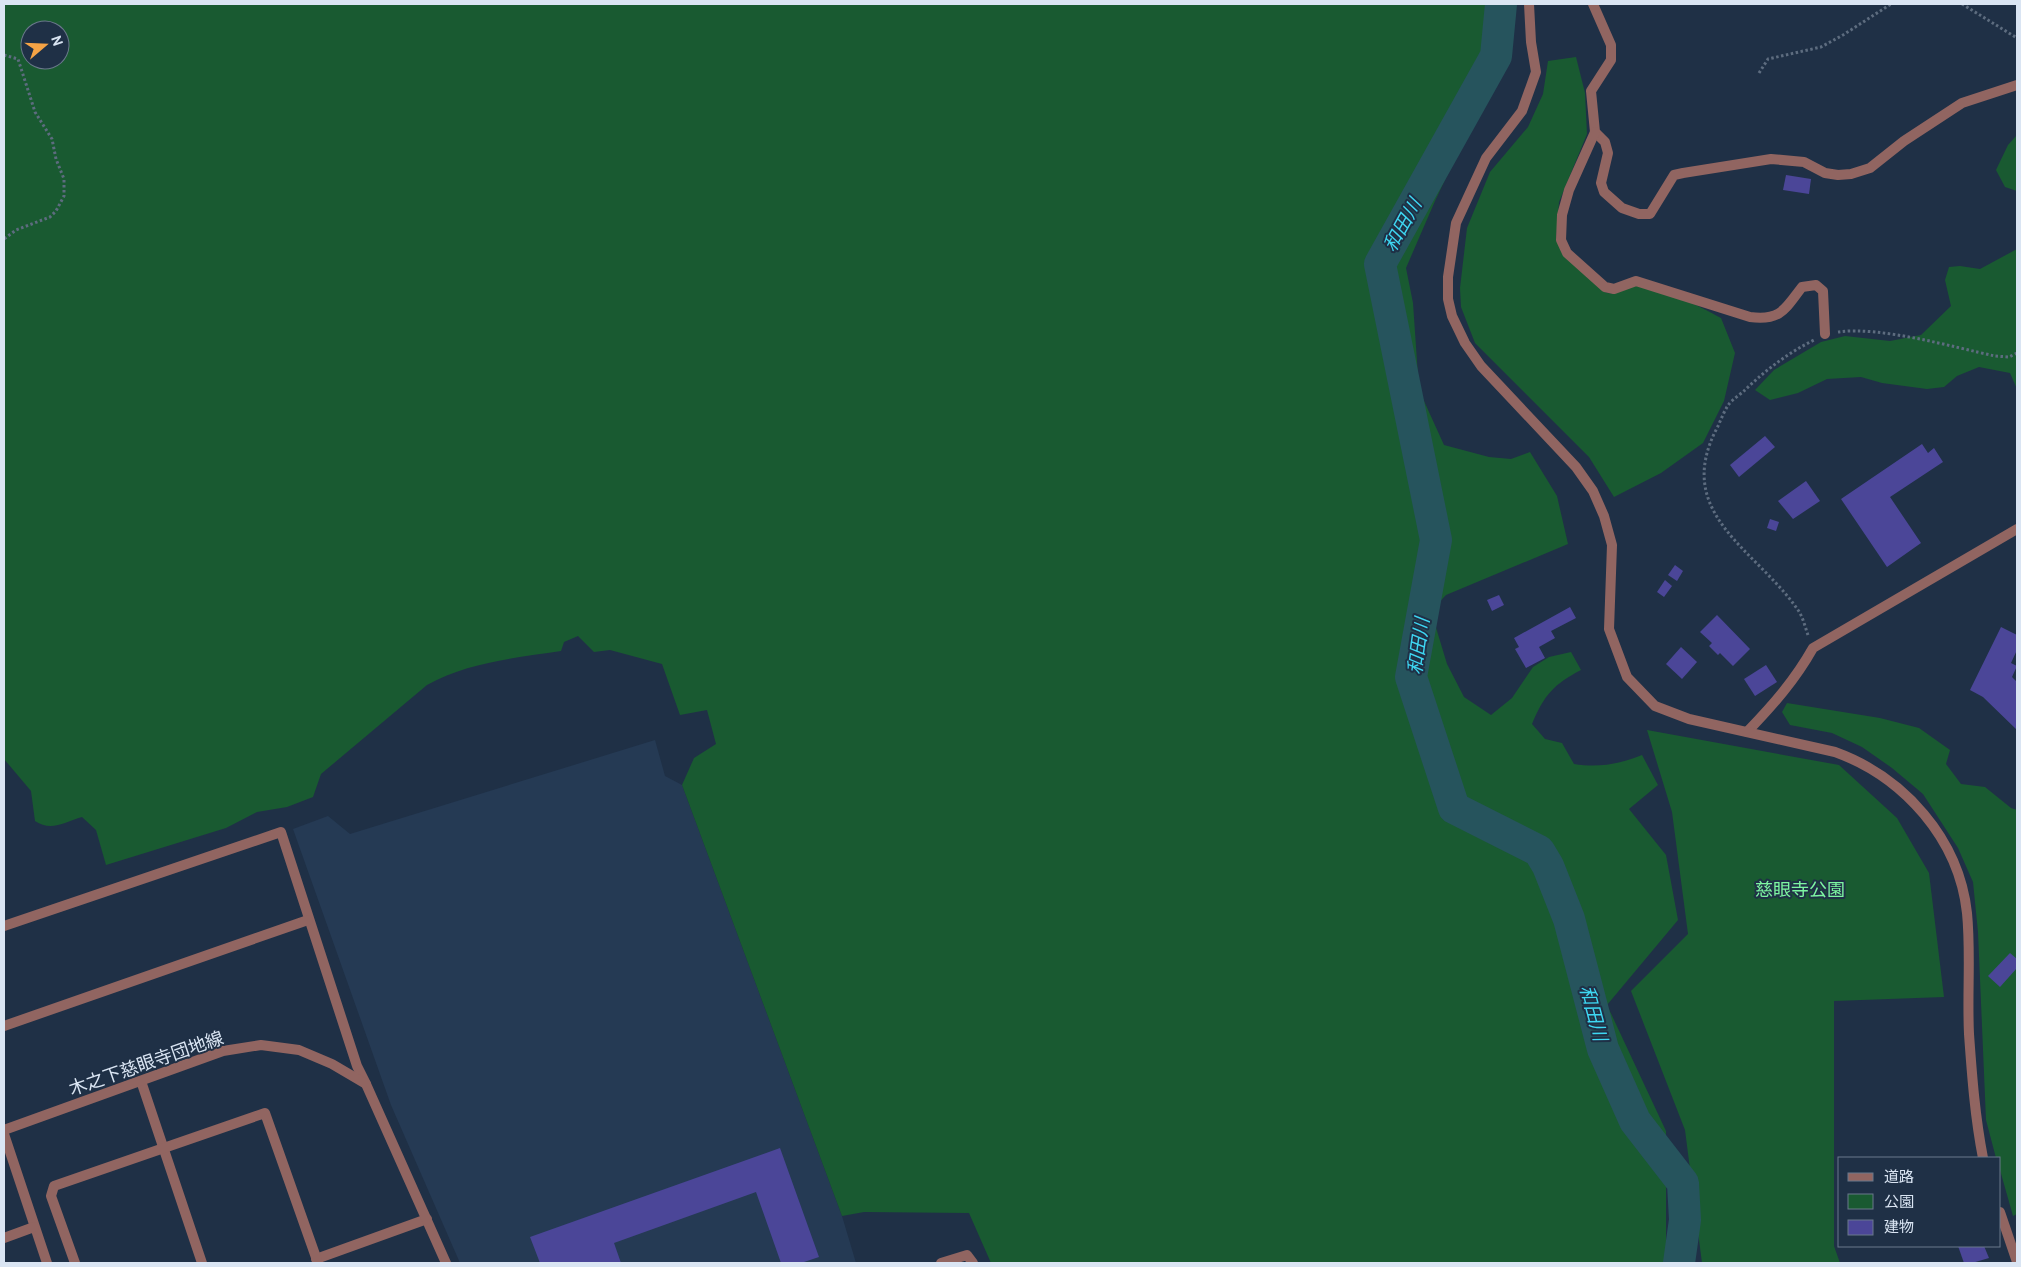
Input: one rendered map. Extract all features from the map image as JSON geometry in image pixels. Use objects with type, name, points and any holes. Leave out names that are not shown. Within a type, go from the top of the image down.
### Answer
[{"type":"street","points":[[1530,4],[1531,42],[1536,72],[1522,111],[1486,158],[1456,223],[1448,277],[1448,299],[1452,316],[1465,343],[1481,366],[1576,467],[1592,491],[1604,516],[1612,545],[1608,629],[1627,677],[1654,706],[1689,719],[1835,752],[1856,759],[1875,771],[1917,805],[1930,821],[1951,857],[1967,913],[1969,1034],[1976,1120],[1983,1157]]},
{"type":"street","points":[[1593,4],[1610,45],[1611,60],[1591,91],[1595,132],[1569,190],[1562,215],[1562,240],[1567,253],[1605,287],[1614,289],[1636,281],[1750,317],[1765,319],[1780,315],[1802,287],[1816,285],[1824,290],[1825,334]]},
{"type":"street","points":[[1595,132],[1606,142],[1608,153],[1602,183],[1604,192],[1622,208],[1639,214],[1650,214],[1674,175],[1771,159],[1804,162],[1825,173],[1838,175],[1852,174],[1870,168],[1904,141],[1962,103],[2017,85]]},
{"type":"street","points":[[1747,732],[1778,700],[1798,673],[1813,648],[2017,529]]},
{"type":"street","points":[[4,926],[281,832],[308,920],[357,1066],[446,1263]]},
{"type":"street","points":[[4,1026],[308,920]]},
{"type":"street","name":"木之下慈眼寺団地線","points":[[4,1130],[223,1051],[261,1044],[299,1050],[332,1064],[366,1084]]},
{"type":"street","points":[[141,1081],[202,1263]]},
{"type":"street","points":[[75,1263],[51,1196],[54,1186],[265,1113],[317,1261],[427,1219]]},
{"type":"street","points":[[4,1134],[47,1263]]},
{"type":"street","points":[[2001,1215],[2017,1262]]},
{"type":"street","points":[[4,1238],[34,1227]]},
{"type":"street","points":[[941,1263],[967,1255],[973,1263]]},
{"type":"path","points":[[1758,73],[1768,59],[1821,47],[1891,4]]},
{"type":"path","points":[[1962,4],[2017,38]]},
{"type":"path","points":[[4,55],[18,59],[22,66],[29,97],[52,139],[56,159],[64,179],[64,196],[56,211],[50,217],[16,230],[4,240]]},
{"type":"path","points":[[1813,648],[1799,611],[1722,524],[1710,507],[1703,484],[1703,465],[1711,439],[1729,404],[1794,349],[1825,334],[1850,330],[1900,336],[1995,356],[2009,356],[2017,353]]},
{"type":"shaded area","points":[[655,740],[665,776],[682,785],[842,1216],[856,1263],[460,1263],[391,1105],[293,829],[328,816],[350,834]]},
{"type":"green space","points":[[4,4],[1511,4],[1501,77],[1469,129],[1406,268],[1413,303],[1419,390],[1444,445],[1489,457],[1511,459],[1530,452],[1557,496],[1568,544],[1446,595],[1431,611],[1447,664],[1464,697],[1491,715],[1512,698],[1533,667],[1549,657],[1571,652],[1581,670],[1564,680],[1551,691],[1541,705],[1532,724],[1545,739],[1562,743],[1574,764],[1592,766],[1609,764],[1642,755],[1658,785],[1629,809],[1666,855],[1678,920],[1607,1005],[1666,1131],[1666,1258],[1664,1263],[991,1263],[969,1213],[864,1212],[842,1216],[682,785],[694,758],[716,744],[707,710],[680,715],[662,664],[610,650],[594,652],[578,636],[564,642],[561,651],[475,666],[443,677],[427,685],[321,774],[313,797],[287,807],[257,812],[226,828],[106,865],[96,830],[82,817],[52,826],[35,821],[31,791],[4,759]]},
{"type":"green space","points":[[1576,57],[1585,93],[1587,134],[1559,202],[1556,241],[1603,291],[1617,293],[1634,286],[1649,288],[1703,308],[1721,318],[1735,353],[1724,401],[1703,443],[1661,473],[1614,497],[1589,457],[1475,343],[1461,307],[1460,288],[1467,228],[1490,172],[1528,127],[1543,94],[1548,61]]},
{"type":"green space","points":[[2017,135],[2017,191],[2005,187],[1996,170],[2008,145]]},
{"type":"green space","points":[[2017,249],[2017,389],[2010,373],[1979,367],[1957,376],[1944,387],[1927,389],[1882,383],[1861,377],[1827,379],[1798,393],[1770,400],[1755,390],[1774,370],[1821,342],[1845,336],[1890,341],[1921,335],[1951,306],[1945,280],[1949,267],[1960,266],[1980,269]]},
{"type":"green space","points":[[1787,703],[1880,718],[1919,728],[1950,750],[1946,764],[1961,784],[1985,787],[2011,808],[2017,810],[2017,1214],[2013,1216],[2001,1174],[2001,1157],[1996,1157],[1986,1120],[1978,932],[1973,882],[1958,848],[1923,794],[1892,768],[1862,747],[1832,733],[1790,725],[1782,712]]},
{"type":"green space","name":"慈眼寺公園","points":[[1647,730],[1839,765],[1897,818],[1929,873],[1944,997],[1834,1001],[1834,1246],[1840,1263],[1702,1263],[1685,1130],[1631,991],[1688,934],[1672,812]]},
{"type":"building","points":[[1786,175],[1811,179],[1809,194],[1783,190]]},
{"type":"building","points":[[1765,436],[1775,447],[1739,477],[1730,465]]},
{"type":"building","points":[[1922,444],[1928,453],[1934,448],[1943,462],[1890,497],[1921,543],[1887,567],[1841,499]]},
{"type":"building","points":[[1806,481],[1820,501],[1793,519],[1778,501]]},
{"type":"building","points":[[1770,519],[1779,522],[1776,531],[1767,528]]},
{"type":"building","points":[[1675,565],[1683,571],[1677,581],[1668,575]]},
{"type":"building","points":[[1665,580],[1672,586],[1664,597],[1657,592]]},
{"type":"building","points":[[1499,595],[1504,605],[1492,611],[1487,600]]},
{"type":"building","points":[[1570,607],[1576,618],[1551,631],[1555,638],[1539,647],[1545,658],[1526,668],[1515,649],[1519,647],[1514,638]]},
{"type":"building","points":[[1717,615],[1750,649],[1733,666],[1720,653],[1718,655],[1709,646],[1712,643],[1700,632]]},
{"type":"building","points":[[2001,627],[2017,635],[2017,650],[2011,663],[2017,666],[2012,677],[2017,682],[2017,730],[1983,697],[1970,690]]},
{"type":"building","points":[[1681,647],[1697,662],[1682,679],[1666,664]]},
{"type":"building","points":[[1766,665],[1777,682],[1755,696],[1744,679]]},
{"type":"building","points":[[2010,953],[2017,959],[2017,968],[2000,987],[1988,976]]},
{"type":"building","points":[[780,1148],[819,1257],[801,1263],[781,1263],[756,1192],[614,1243],[621,1263],[540,1263],[530,1237]]},
{"type":"building","points":[[1958,1247],[1984,1247],[1989,1258],[1972,1263],[1964,1263]]},
{"type":"waterway","name":"和田川","points":[[1501,4],[1496,56],[1380,264],[1436,540],[1411,677],[1454,808],[1539,851],[1548,866],[1569,919],[1603,1049],[1635,1121],[1683,1183],[1685,1220],[1679,1263]]}]
